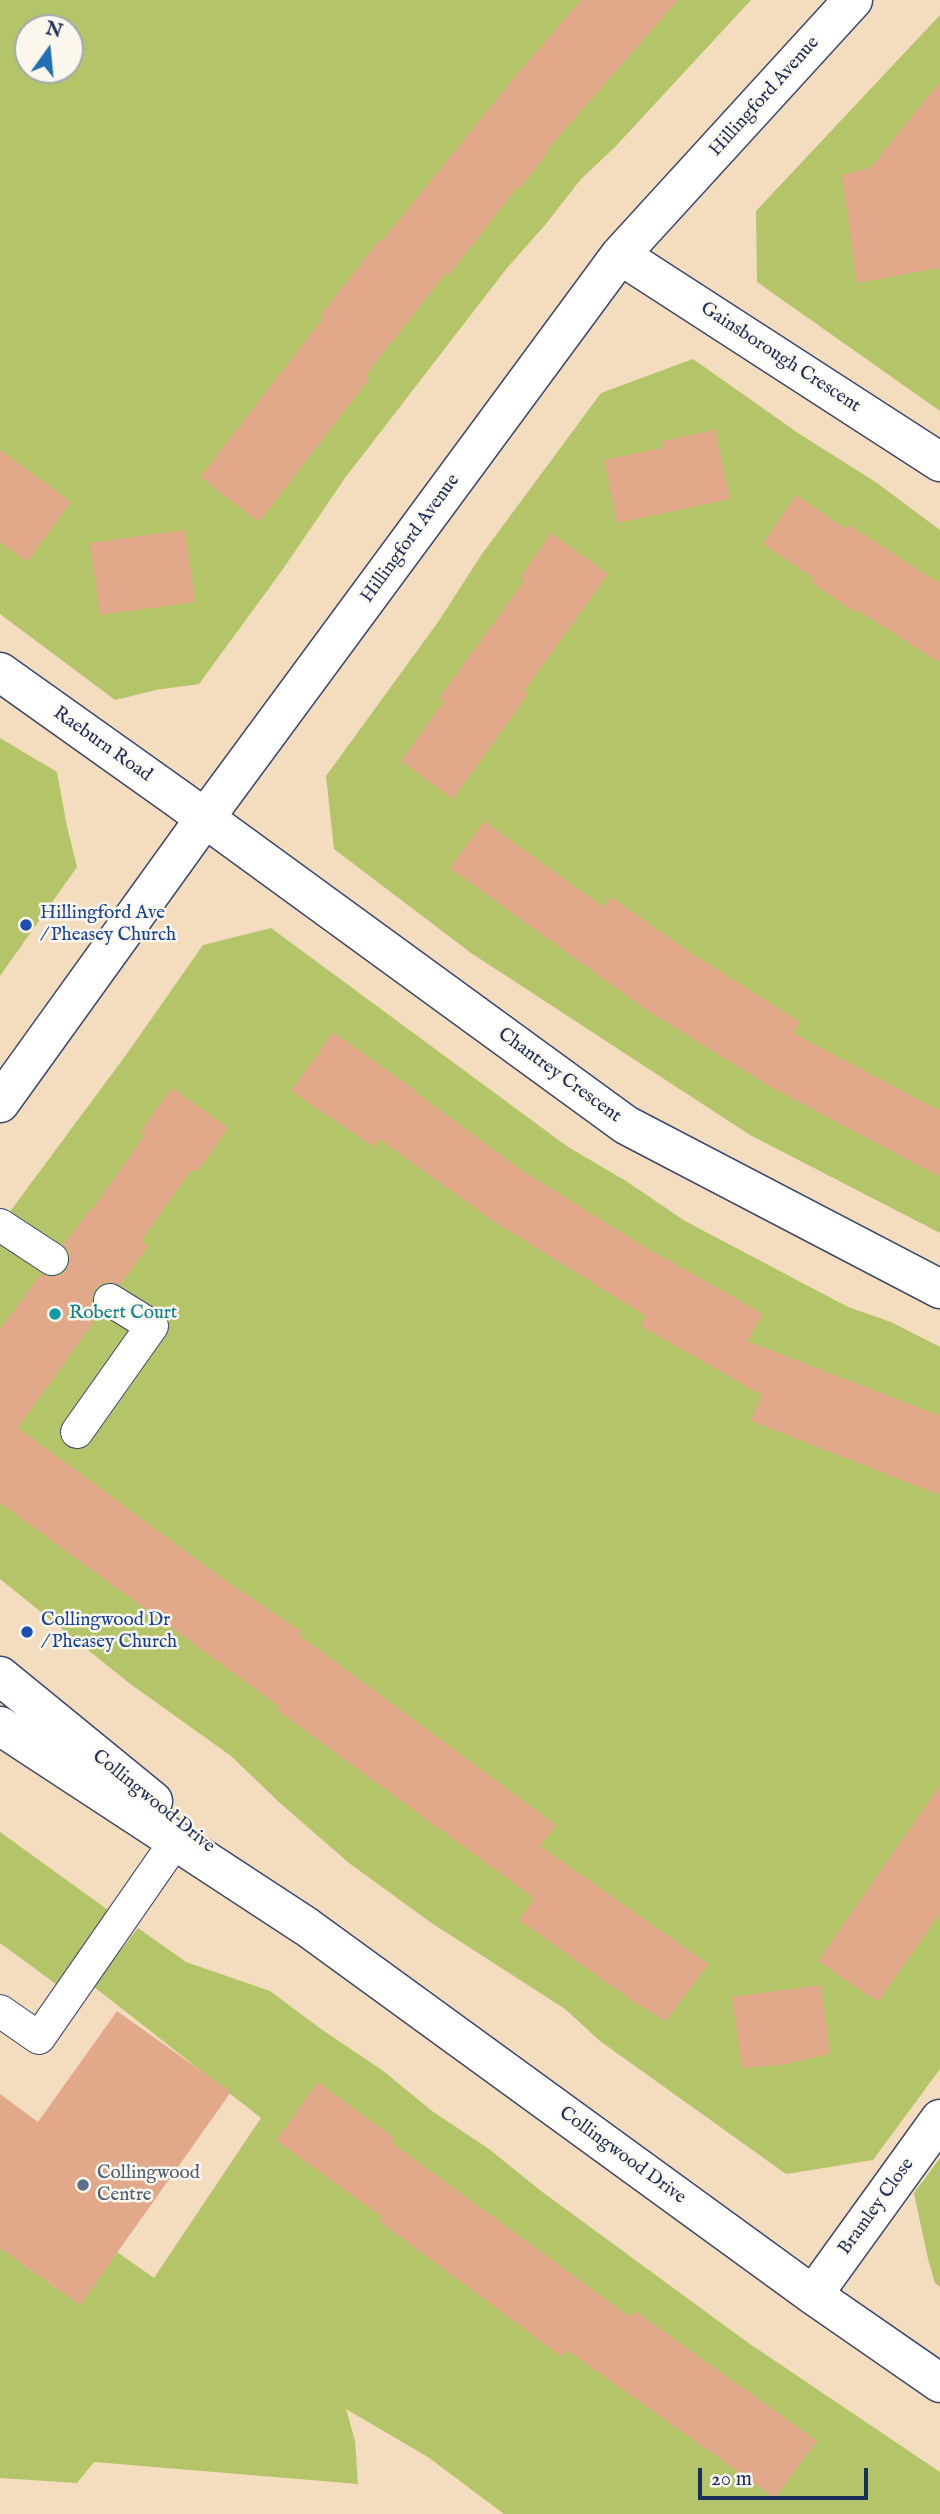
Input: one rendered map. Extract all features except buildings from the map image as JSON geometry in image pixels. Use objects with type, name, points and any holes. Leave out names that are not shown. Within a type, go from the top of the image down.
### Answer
[{"type":"street","name":"Hillingford Avenue","points":[[0,1103],[205,818],[620,255],[853,0]]},
{"type":"street","name":"Gainsborough Crescent","points":[[620,255],[940,462]]},
{"type":"street","name":"Raeburn Road","points":[[0,672],[205,818]]},
{"type":"street","name":"Chantrey Crescent","points":[[205,818],[626,1125],[940,1289]]},
{"type":"street","name":"Collingwood Drive","points":[[0,1676],[307,1927]]},
{"type":"street","name":"Collingwood Drive","points":[[0,1726],[307,1927],[813,2295],[940,2383]]},
{"type":"street","name":"Bramley Close","points":[[813,2295],[940,2119]]},
{"type":"lane","points":[[0,1224],[52,1259]]},
{"type":"lane","points":[[77,1432],[152,1326],[110,1300]]},
{"type":"lane","points":[[0,2011],[39,2038],[176,1842]]},
{"type":"green space","points":[[0,0],[751,0],[615,147],[581,179],[507,268],[345,478],[199,684],[156,690],[115,700],[0,614]]},
{"type":"green space","points":[[940,15],[940,411],[757,282],[756,211]]},
{"type":"green space","points":[[693,359],[798,433],[877,483],[940,530],[940,1233],[750,1135],[471,953],[334,849],[326,776],[438,622],[482,554],[601,393]]},
{"type":"green space","points":[[0,738],[57,772],[77,867],[0,976]]},
{"type":"green space","points":[[271,928],[568,1147],[626,1181],[685,1221],[848,1307],[891,1322],[940,1347],[940,2069],[873,2160],[786,2174],[600,2041],[565,2009],[430,1922],[349,1863],[231,1756],[129,1683],[0,1579],[0,1225],[126,1055],[203,945]]},
{"type":"green space","points":[[0,1832],[108,1910],[56,1984],[0,1943]]},
{"type":"green space","points":[[138,1928],[186,1962],[270,1991],[382,2070],[432,2111],[489,2149],[541,2191],[747,2342],[940,2472],[940,2514],[504,2514],[428,2457],[346,2409],[355,2441],[358,2484],[94,2462],[77,2483],[0,2478],[0,2248],[80,2305],[117,2252],[154,2278],[261,2118],[93,1986]]},
{"type":"green space","points":[[940,2158],[940,2287],[935,2283],[928,2259],[914,2193]]},
{"type":"place","name":"Hillingford Ave / Pheasey Church","points":[[26,925]]},
{"type":"place","name":"Robert Court","points":[[55,1314]]},
{"type":"place","name":"Collingwood Dr / Pheasey Church","points":[[27,1632]]},
{"type":"place","name":"Collingwood Centre","points":[[83,2185]]}]
